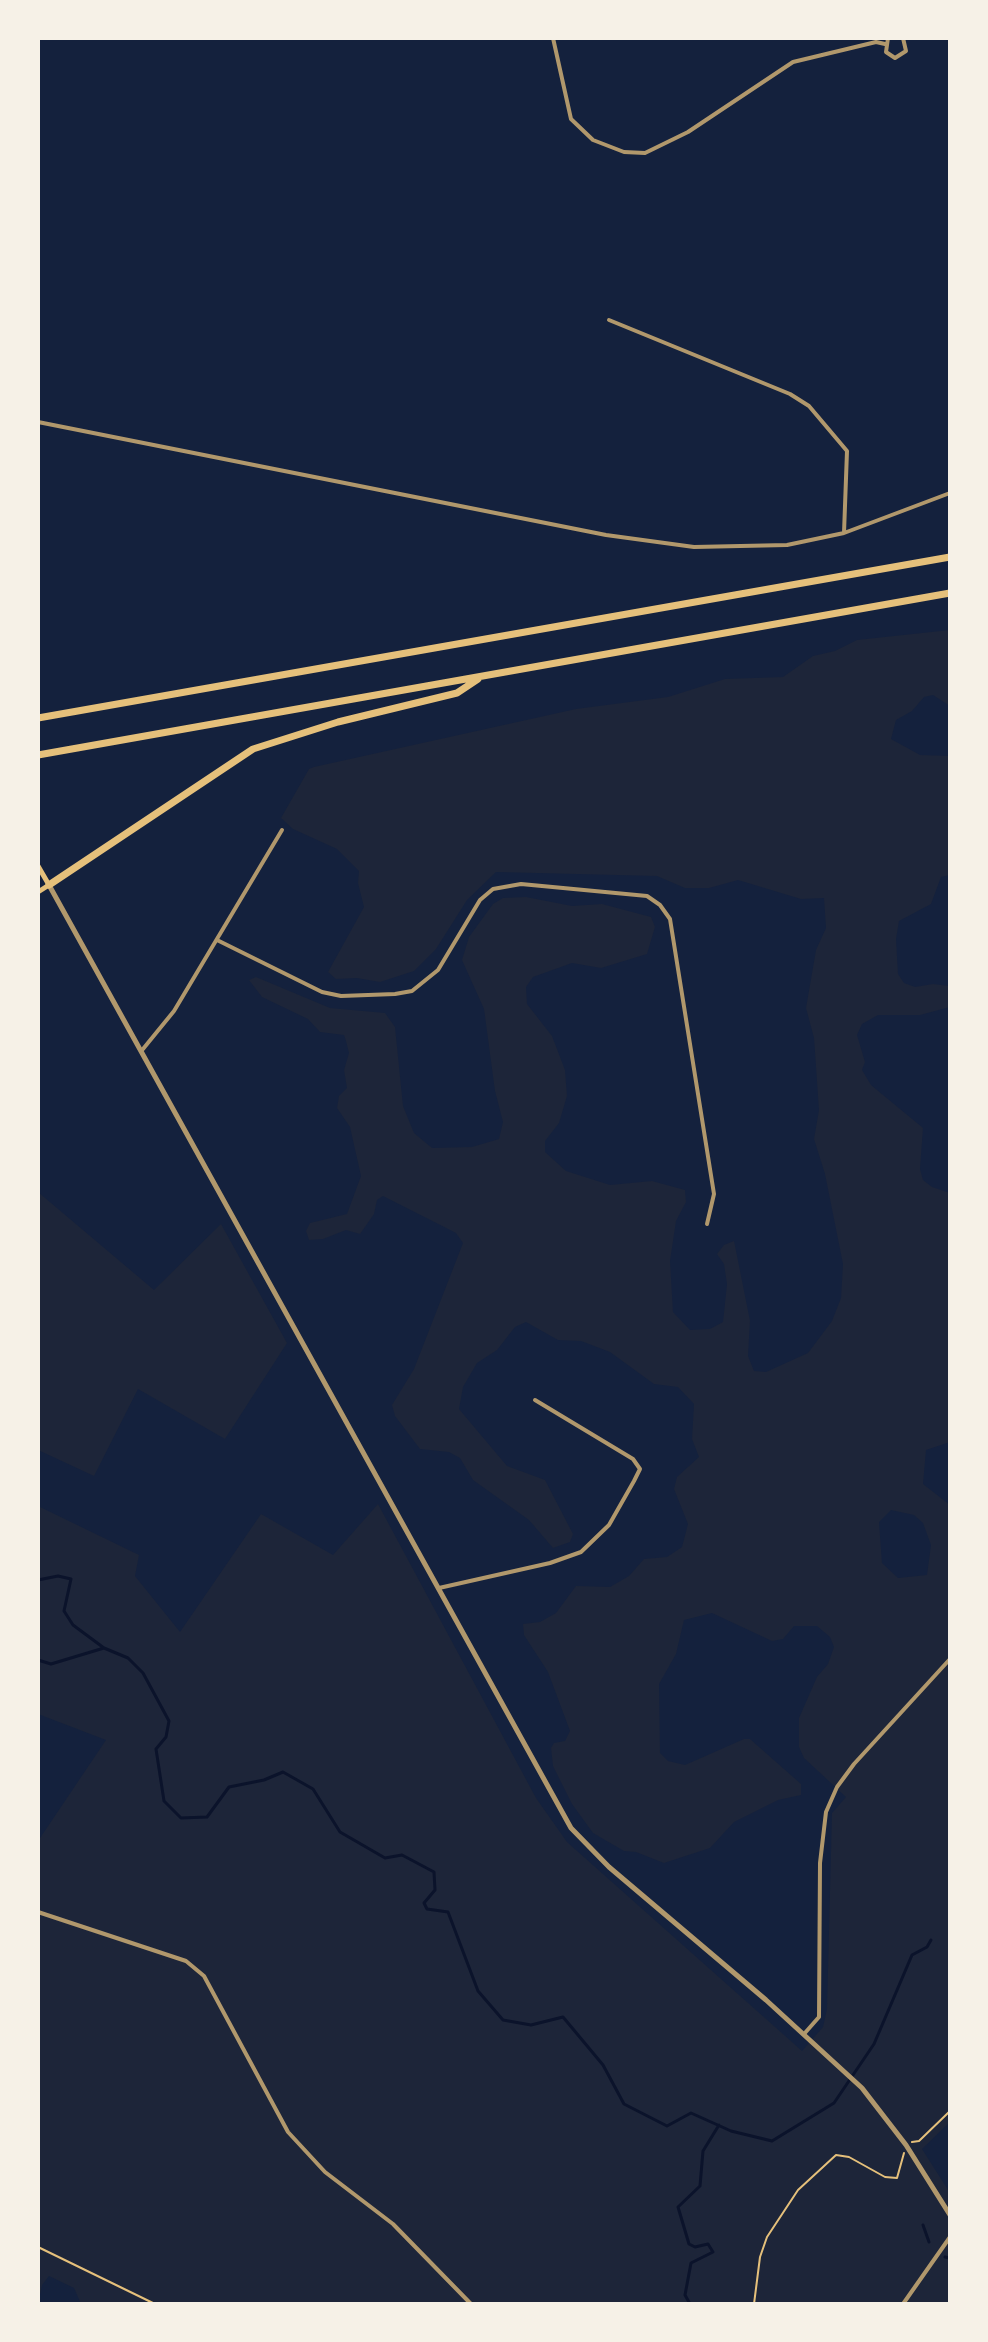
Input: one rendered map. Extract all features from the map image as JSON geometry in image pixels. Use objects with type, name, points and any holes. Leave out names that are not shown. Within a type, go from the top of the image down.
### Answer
[{"type":"highway","points":[[38,718],[950,557]]},
{"type":"highway","points":[[38,755],[950,593]]},
{"type":"highway","points":[[49,885],[253,749],[338,722],[457,693],[484,676]]},
{"type":"main road","points":[[38,866],[49,885],[38,892]]},
{"type":"street","points":[[553,38],[571,119],[593,140],[624,152],[645,153],[688,132],[793,62],[876,42],[885,44]]},
{"type":"street","points":[[888,38],[885,44],[888,55],[898,58],[907,47],[903,38]]},
{"type":"street","points":[[609,320],[790,394],[809,406],[847,451],[844,533]]},
{"type":"street","points":[[38,422],[651,543],[728,548],[787,545],[844,533],[950,493]]},
{"type":"street","points":[[143,1049],[165,1024],[282,830]]},
{"type":"street","points":[[217,940],[322,992],[341,996],[395,994],[412,991],[438,970],[480,900],[493,889],[521,884],[647,896],[660,905],[670,919],[714,1194],[707,1224]]},
{"type":"street","points":[[49,885],[143,1049],[436,1589],[571,1828],[609,1867],[804,2034],[862,2088],[907,2146],[950,2215]]},
{"type":"street","points":[[436,1589],[550,1563],[581,1552],[609,1525],[634,1481],[640,1469],[633,1459],[535,1400]]},
{"type":"street","points":[[804,2034],[819,2017],[820,1863],[826,1812],[837,1787],[854,1764],[950,1659]]},
{"type":"street","points":[[38,1912],[186,1961],[204,1976],[288,2132],[325,2172],[393,2224],[471,2304]]},
{"type":"street","points":[[903,2304],[950,2237]]},
{"type":"path","points":[[754,2304],[760,2257],[767,2237],[798,2190],[836,2155],[849,2157],[885,2177],[897,2178],[907,2146],[919,2141],[950,2111]]},
{"type":"path","points":[[38,2247],[155,2304]]},
{"type":"shaded area","points":[[950,630],[950,706],[933,695],[924,697],[912,711],[896,720],[891,739],[920,755],[950,756],[950,875],[941,877],[931,904],[899,921],[896,939],[898,974],[904,983],[915,987],[933,984],[950,986],[950,1007],[920,1015],[878,1015],[862,1024],[857,1035],[865,1062],[862,1070],[871,1085],[923,1128],[920,1169],[923,1180],[932,1187],[950,1193],[950,1442],[926,1450],[923,1484],[950,1505],[950,2122],[922,2149],[950,2193],[950,2304],[81,2304],[74,2288],[49,2276],[42,2285],[38,2304],[38,1841],[106,1740],[38,1714],[38,1506],[139,1555],[135,1576],[180,1632],[261,1514],[333,1555],[378,1504],[536,1798],[567,1842],[802,2051],[823,2027],[827,2009],[832,1813],[846,1797],[804,1758],[799,1747],[799,1718],[817,1677],[828,1664],[834,1647],[830,1637],[817,1626],[794,1626],[783,1639],[772,1641],[712,1613],[684,1620],[676,1654],[659,1684],[660,1753],[668,1761],[685,1765],[750,1739],[801,1784],[801,1795],[778,1800],[734,1822],[710,1848],[664,1863],[636,1852],[624,1851],[593,1833],[572,1804],[553,1766],[551,1748],[554,1743],[565,1741],[570,1731],[548,1672],[524,1635],[523,1624],[540,1622],[556,1613],[576,1586],[610,1587],[629,1576],[644,1559],[667,1557],[682,1547],[688,1524],[674,1489],[677,1477],[699,1457],[692,1439],[694,1404],[678,1387],[654,1384],[610,1352],[581,1341],[558,1340],[526,1322],[515,1327],[497,1350],[477,1363],[463,1387],[459,1409],[507,1466],[545,1480],[573,1534],[570,1542],[553,1548],[529,1520],[473,1480],[460,1458],[449,1452],[420,1449],[395,1416],[392,1405],[414,1369],[463,1243],[456,1233],[383,1196],[377,1200],[374,1214],[360,1234],[346,1230],[323,1239],[309,1240],[306,1231],[310,1223],[347,1214],[361,1176],[350,1127],[337,1108],[339,1096],[347,1088],[344,1070],[349,1053],[344,1035],[320,1032],[308,1019],[262,997],[249,980],[256,977],[330,1008],[385,1013],[395,1027],[403,1106],[414,1133],[432,1148],[472,1147],[499,1139],[503,1122],[495,1091],[484,1009],[462,960],[469,937],[493,904],[503,898],[526,897],[572,906],[602,904],[651,917],[655,927],[647,954],[601,968],[572,963],[533,977],[526,987],[527,1004],[552,1036],[565,1070],[567,1096],[559,1123],[545,1141],[545,1152],[566,1171],[610,1185],[652,1181],[685,1190],[686,1202],[676,1221],[670,1261],[673,1312],[690,1330],[710,1329],[723,1322],[727,1284],[724,1264],[717,1254],[724,1245],[734,1241],[750,1321],[748,1356],[754,1371],[766,1372],[808,1353],[832,1321],[841,1298],[843,1264],[825,1174],[814,1139],[819,1110],[814,1038],[806,1008],[816,950],[826,928],[824,898],[801,899],[738,880],[709,888],[685,888],[657,876],[496,872],[467,900],[436,949],[414,971],[380,982],[357,978],[336,979],[328,972],[364,907],[358,883],[359,871],[337,849],[293,829],[281,818],[309,769],[314,767],[576,709],[668,697],[725,679],[783,677],[813,656],[835,651],[857,640]],"holes":[[[891,1510],[914,1515],[923,1523],[931,1545],[927,1575],[898,1578],[882,1563],[879,1522]]]},
{"type":"shaded area","points":[[38,1192],[154,1290],[221,1224],[287,1343],[225,1439],[138,1389],[94,1476],[38,1450]]},
{"type":"waterway","points":[[38,1580],[58,1576],[71,1579],[64,1611],[73,1625],[104,1648]]},
{"type":"waterway","points":[[38,1660],[51,1664],[104,1648],[128,1658],[143,1673],[169,1721],[166,1737],[156,1749],[164,1801],[181,1818],[207,1817],[229,1787],[264,1780],[283,1772],[313,1789],[340,1832],[385,1858],[402,1855],[434,1872],[435,1890],[424,1903],[427,1909],[448,1912],[478,1991],[503,2020],[531,2025],[563,2017],[603,2065],[624,2104],[667,2126],[691,2113],[731,2131],[772,2141],[834,2103],[874,2044],[912,1955],[927,1947],[931,1940]]},
{"type":"waterway","points":[[690,2304],[685,2295],[691,2263],[713,2252],[708,2244],[695,2247],[689,2244],[678,2207],[700,2186],[703,2151],[719,2125]]},
{"type":"waterway","points":[[923,2225],[929,2242]]},
{"type":"waterway","points":[[945,2257],[950,2258]]}]
